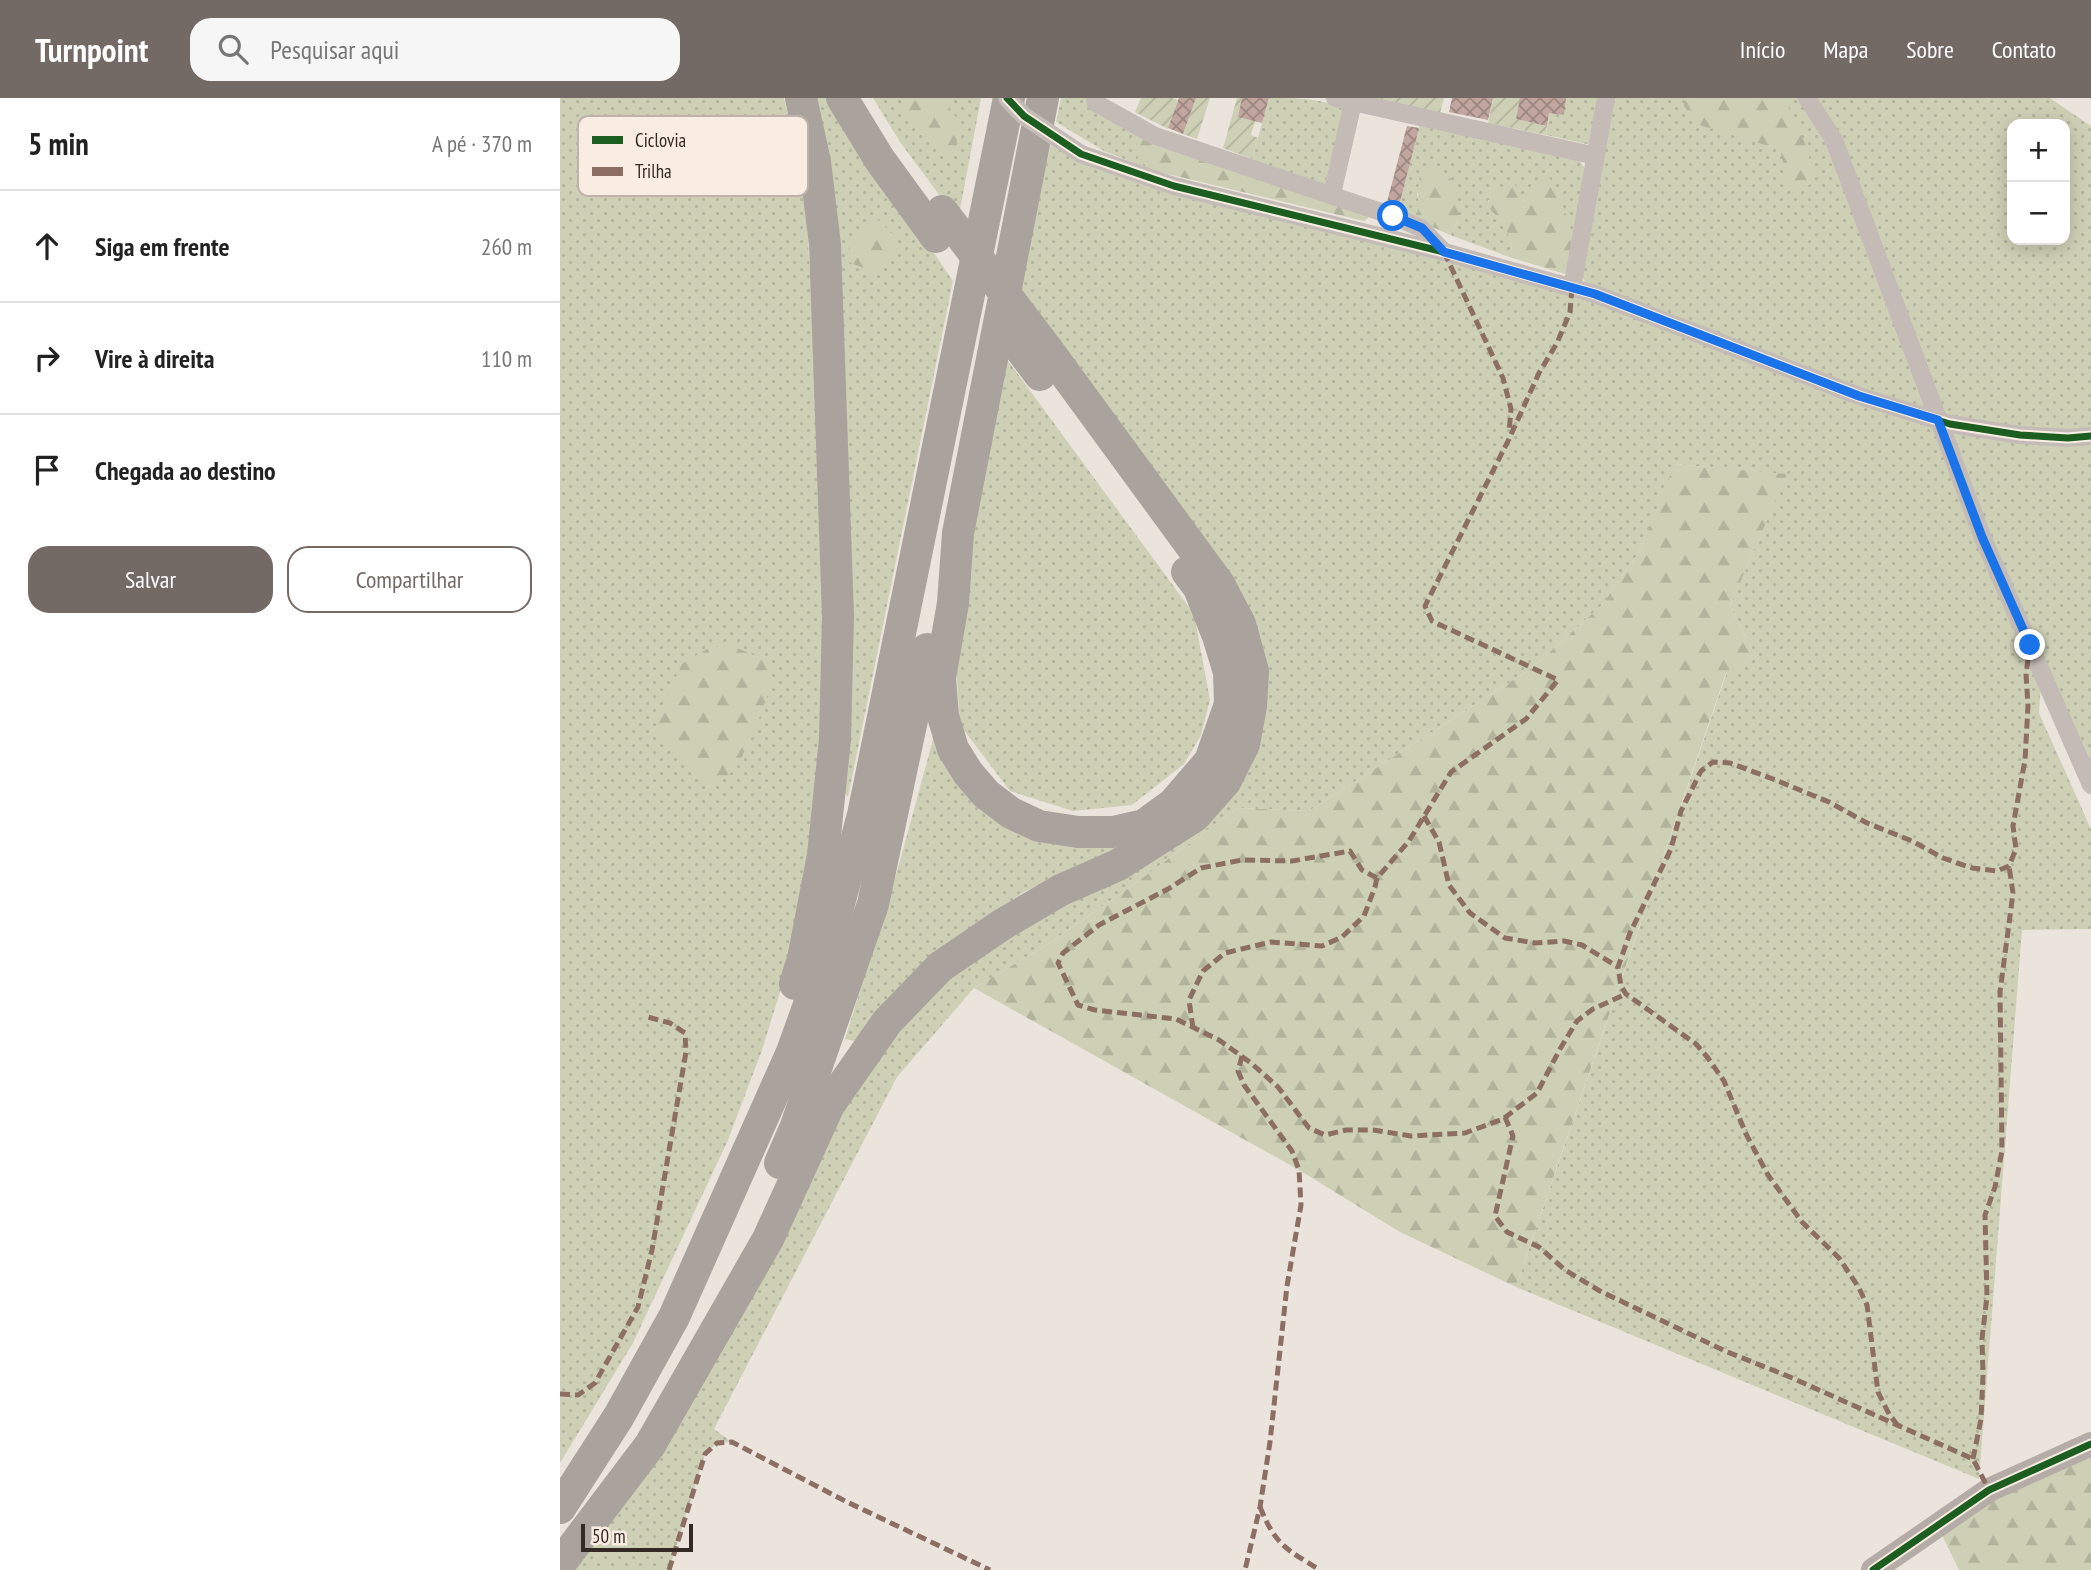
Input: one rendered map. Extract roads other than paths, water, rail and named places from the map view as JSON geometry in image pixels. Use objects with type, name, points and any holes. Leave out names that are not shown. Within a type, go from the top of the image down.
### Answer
[{"type":"highway","points":[[802,98],[806,116]]},
{"type":"highway","points":[[560,1564],[650,1445],[768,1239],[830,1105],[887,1022],[940,967],[1003,924],[1061,890],[1118,865],[1195,816],[1225,782],[1244,744],[1251,706],[1253,671],[1240,624],[1219,584],[1043,362],[939,224],[880,160],[842,98]]},
{"type":"highway","points":[[865,98],[898,150],[939,224]]},
{"type":"highway","points":[[560,1508],[619,1416],[674,1317],[792,1052],[820,974],[863,815],[1008,98]]},
{"type":"highway","points":[[701,1355],[796,1126],[873,904],[939,592],[958,533],[1043,98]]},
{"type":"highway","points":[[738,1176],[803,959],[824,855],[835,739],[838,616],[825,245],[808,128]]},
{"type":"highway","points":[[958,533],[953,603],[940,678],[946,727],[953,749],[968,773],[986,794],[1011,813],[1039,826],[1078,832],[1113,832],[1144,825],[1173,804],[1210,761],[1230,704],[1229,672],[1199,588],[1043,362]]},
{"type":"street","points":[[1008,98],[1024,116],[1080,154],[1174,186],[1444,252],[1595,294],[1859,396],[1951,424],[2020,435],[2068,438],[2091,436]]},
{"type":"street","points":[[1095,98],[1096,103],[1155,136],[1332,194],[1422,228],[1444,252]]},
{"type":"street","points":[[1335,98],[1596,156]]},
{"type":"street","points":[[1572,288],[1606,98]]},
{"type":"street","points":[[1807,98],[1834,140],[1982,537],[2091,785]]},
{"type":"street","points":[[1332,194],[1353,100]]},
{"type":"street","points":[[1873,1570],[1989,1490],[2091,1444]]}]
